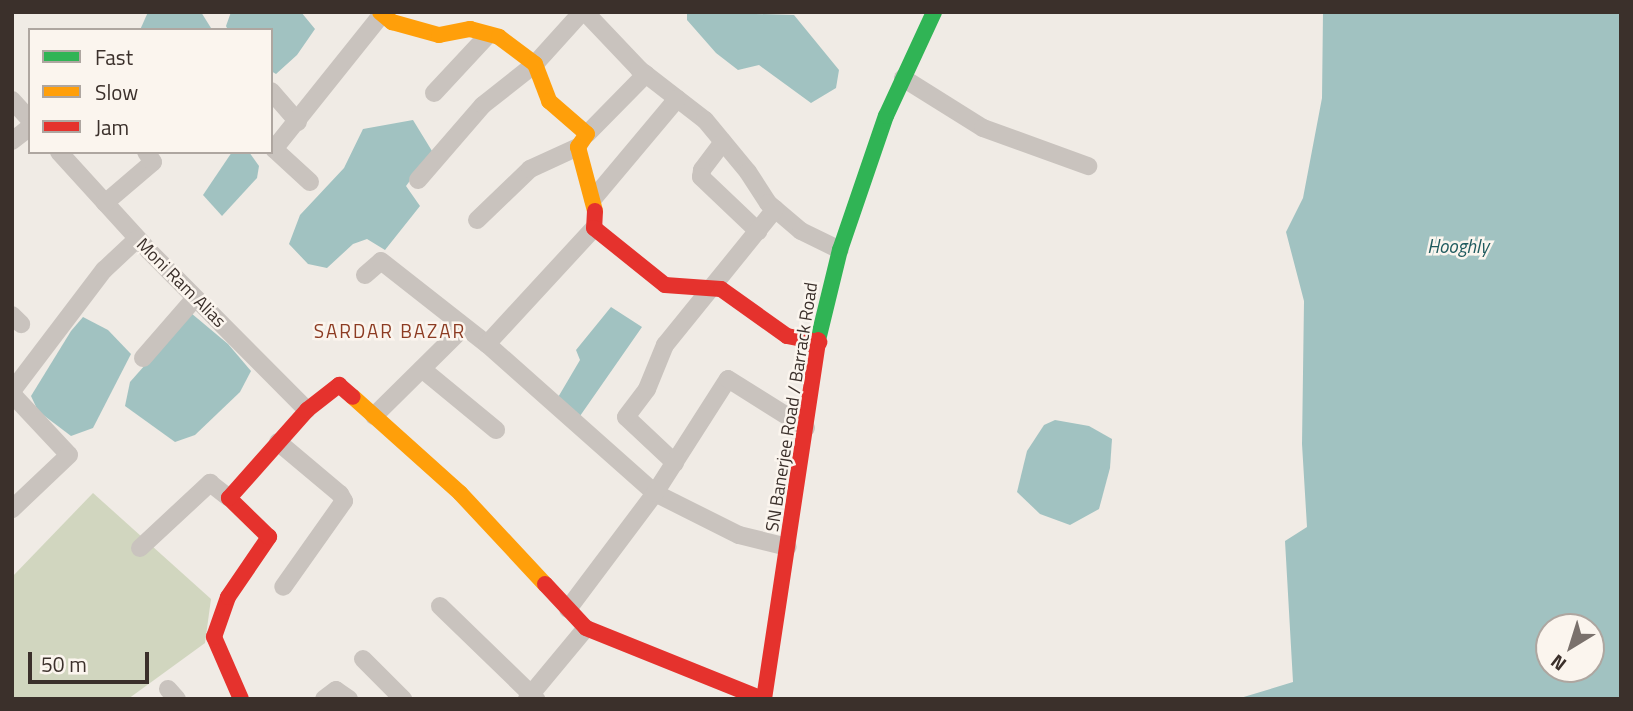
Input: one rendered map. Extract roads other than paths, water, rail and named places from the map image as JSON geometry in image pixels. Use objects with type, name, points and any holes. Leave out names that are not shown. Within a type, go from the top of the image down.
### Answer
[{"type":"street","name":"SN Banerjee Road / Barrack Road","points":[[763,699],[819,342],[840,250],[886,116],[934,12]]},
{"type":"street","points":[[310,182],[274,152],[381,13],[392,22],[439,35],[470,30],[499,37],[535,64],[550,101],[582,141],[593,199],[594,228],[487,344]]},
{"type":"street","points":[[418,180],[482,105],[535,64],[583,13],[646,74],[705,120],[775,209],[801,231],[840,250]]},
{"type":"street","points":[[434,93],[488,35]]},
{"type":"street","points":[[477,220],[530,169],[582,141],[646,74]]},
{"type":"street","points":[[903,78],[983,128],[1088,166]]},
{"type":"street","points":[[273,93],[298,122]]},
{"type":"street","points":[[593,199],[677,99]]},
{"type":"street","points":[[12,141],[25,114]]},
{"type":"street","points":[[723,142],[702,170],[701,177],[758,231]]},
{"type":"street","name":"Moni Ram Alias","points":[[61,154],[137,239],[307,410]]},
{"type":"street","points":[[105,203],[153,162],[147,154]]},
{"type":"street","points":[[675,463],[626,417],[647,388],[660,352],[775,209]]},
{"type":"street","points":[[594,228],[665,285],[720,289],[787,336],[819,342]]},
{"type":"street","points":[[12,509],[69,455],[12,393],[104,270],[137,239]]},
{"type":"street","points":[[365,275],[381,261],[463,328],[487,344],[655,493],[739,535],[788,547]]},
{"type":"street","points":[[143,358],[195,298]]},
{"type":"street","points":[[374,416],[463,328]]},
{"type":"street","points":[[422,369],[496,430]]},
{"type":"street","points":[[568,609],[655,493],[728,379],[806,428]]},
{"type":"street","points":[[229,498],[307,410],[339,385],[460,493],[586,628],[763,699]]},
{"type":"street","points":[[278,442],[340,494],[344,501],[283,587]]},
{"type":"street","points":[[140,548],[210,483],[269,537],[228,597],[214,637],[238,697]]},
{"type":"street","points":[[440,606],[531,697],[586,628]]},
{"type":"street","points":[[363,659],[403,699]]},
{"type":"street","points":[[324,699],[336,690],[349,699]]},
{"type":"water","points":[[148,12],[201,12],[211,28],[141,28]]},
{"type":"water","points":[[231,12],[301,12],[315,29],[297,55],[276,74],[273,72],[273,28],[226,26]]},
{"type":"water","points":[[687,12],[794,15],[839,70],[836,88],[811,103],[759,65],[738,70],[716,53],[687,20]]},
{"type":"water","name":"Hooghly","points":[[1323,12],[1621,12],[1621,699],[1237,699],[1293,682],[1285,541],[1307,527],[1302,444],[1304,301],[1286,232],[1303,198],[1322,98]]},
{"type":"water","points":[[413,120],[432,151],[406,186],[420,206],[385,250],[367,239],[353,244],[327,268],[308,264],[289,244],[300,215],[344,168],[363,129]]},
{"type":"water","points":[[231,154],[250,154],[259,166],[257,178],[222,216],[203,195]]},
{"type":"water","points":[[611,307],[642,327],[580,416],[557,399],[580,360],[576,350]]},
{"type":"water","points":[[191,313],[228,344],[251,371],[240,392],[195,435],[175,442],[125,406],[130,382]]},
{"type":"water","points":[[83,317],[108,330],[131,354],[93,428],[71,436],[38,411],[31,396],[71,331]]},
{"type":"water","points":[[1055,420],[1089,426],[1112,439],[1110,468],[1099,509],[1070,525],[1040,514],[1017,492],[1027,451],[1044,425]]},
{"type":"district","name":"SARDAR BAZAR","points":[[390,331]]}]
